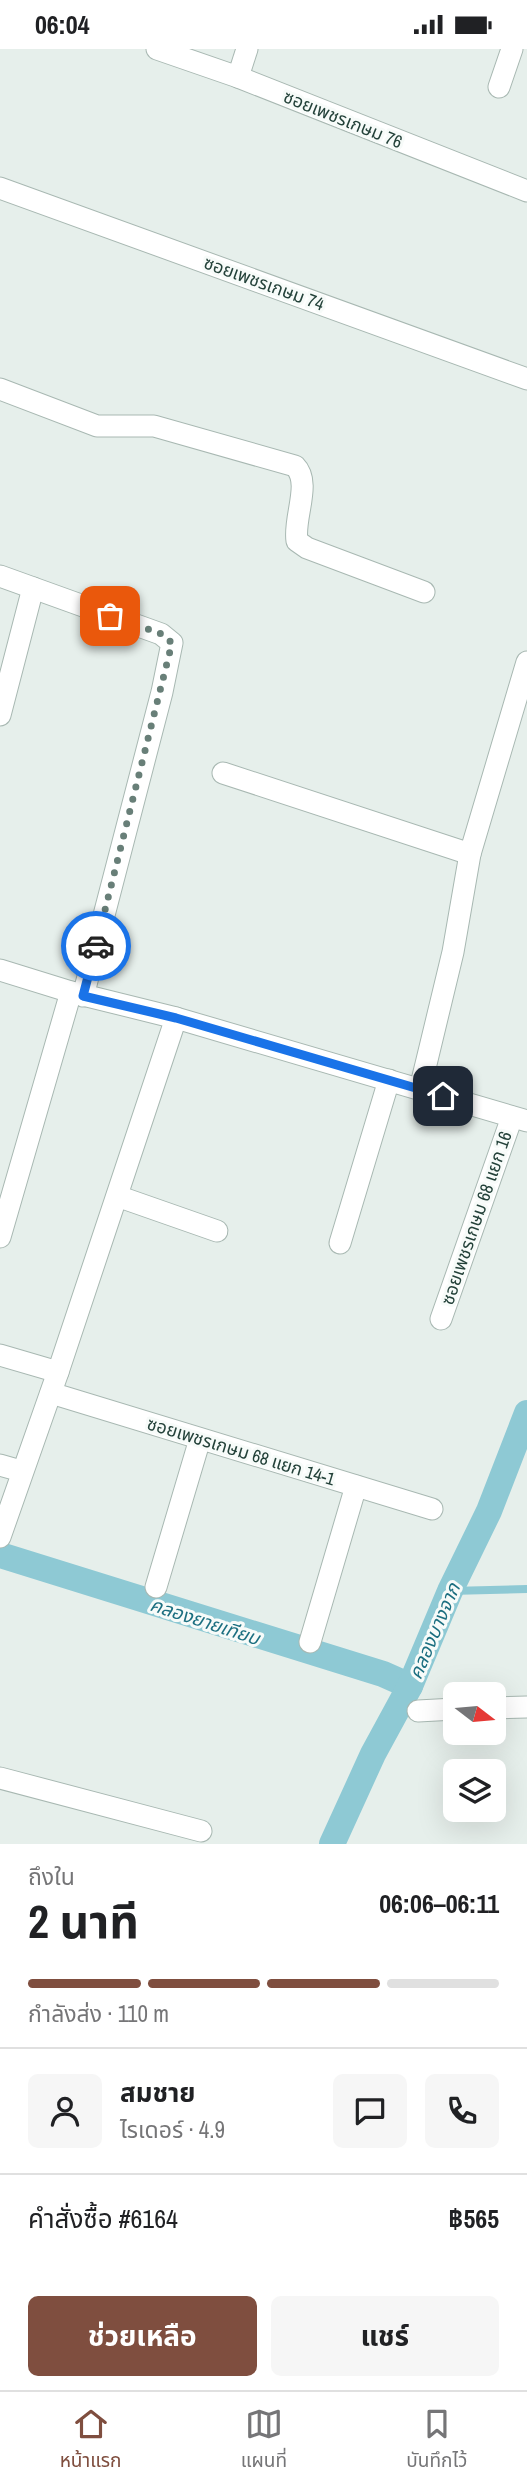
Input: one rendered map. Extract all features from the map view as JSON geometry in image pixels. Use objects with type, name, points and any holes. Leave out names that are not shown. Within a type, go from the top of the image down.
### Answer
[{"type":"street","name":"ซอยเพชรเกษม 76","points":[[158,49],[238,77],[527,191]]},
{"type":"street","points":[[238,77],[247,49]]},
{"type":"street","points":[[499,87],[512,49]]},
{"type":"street","name":"ซอยเพชรเกษม 74","points":[[0,188],[527,379]]},
{"type":"street","points":[[0,389],[97,426],[153,426],[295,466],[302,472],[303,481],[295,528],[297,541],[307,548],[424,591]]},
{"type":"street","points":[[0,576],[162,634],[172,643],[162,692],[77,994],[0,1237]]},
{"type":"street","points":[[0,715],[33,588]]},
{"type":"street","points":[[419,1089],[453,952],[470,853],[527,662]]},
{"type":"street","points":[[223,773],[470,853]]},
{"type":"street","points":[[0,970],[77,994],[176,1018],[520,1119]]},
{"type":"street","points":[[0,1537],[21,1471],[58,1373],[176,1018]]},
{"type":"street","points":[[340,1243],[389,1080]]},
{"type":"street","name":"ซอยเพชรเกษม 68 แยก 16","points":[[440,1319],[520,1119]]},
{"type":"street","points":[[117,1196],[217,1231]]},
{"type":"street","points":[[0,1355],[58,1373]]},
{"type":"street","name":"ซอยเพชรเกษม 68 แยก 14-1","points":[[51,1393],[432,1509]]},
{"type":"street","points":[[156,1587],[200,1439]]},
{"type":"street","points":[[0,1465],[21,1471]]},
{"type":"street","points":[[310,1642],[356,1486]]},
{"type":"street","points":[[506,1708],[527,1707]]},
{"type":"street","points":[[418,1711],[443,1710]]},
{"type":"street","points":[[0,1778],[201,1832]]},
{"type":"waterway","name":"คลองบางจาก","points":[[332,1844],[373,1754],[410,1686],[450,1591],[489,1511],[527,1413]]},
{"type":"waterway","name":"คลองยายเทียบ","points":[[0,1555],[383,1674],[410,1686]]},
{"type":"waterway","points":[[450,1591],[527,1589]]},
{"type":"way so far","points":[[96,946],[162,692],[172,643],[162,634],[110,616]]},
{"type":"route","points":[[96,946],[83,996],[176,1018],[443,1096]]}]
